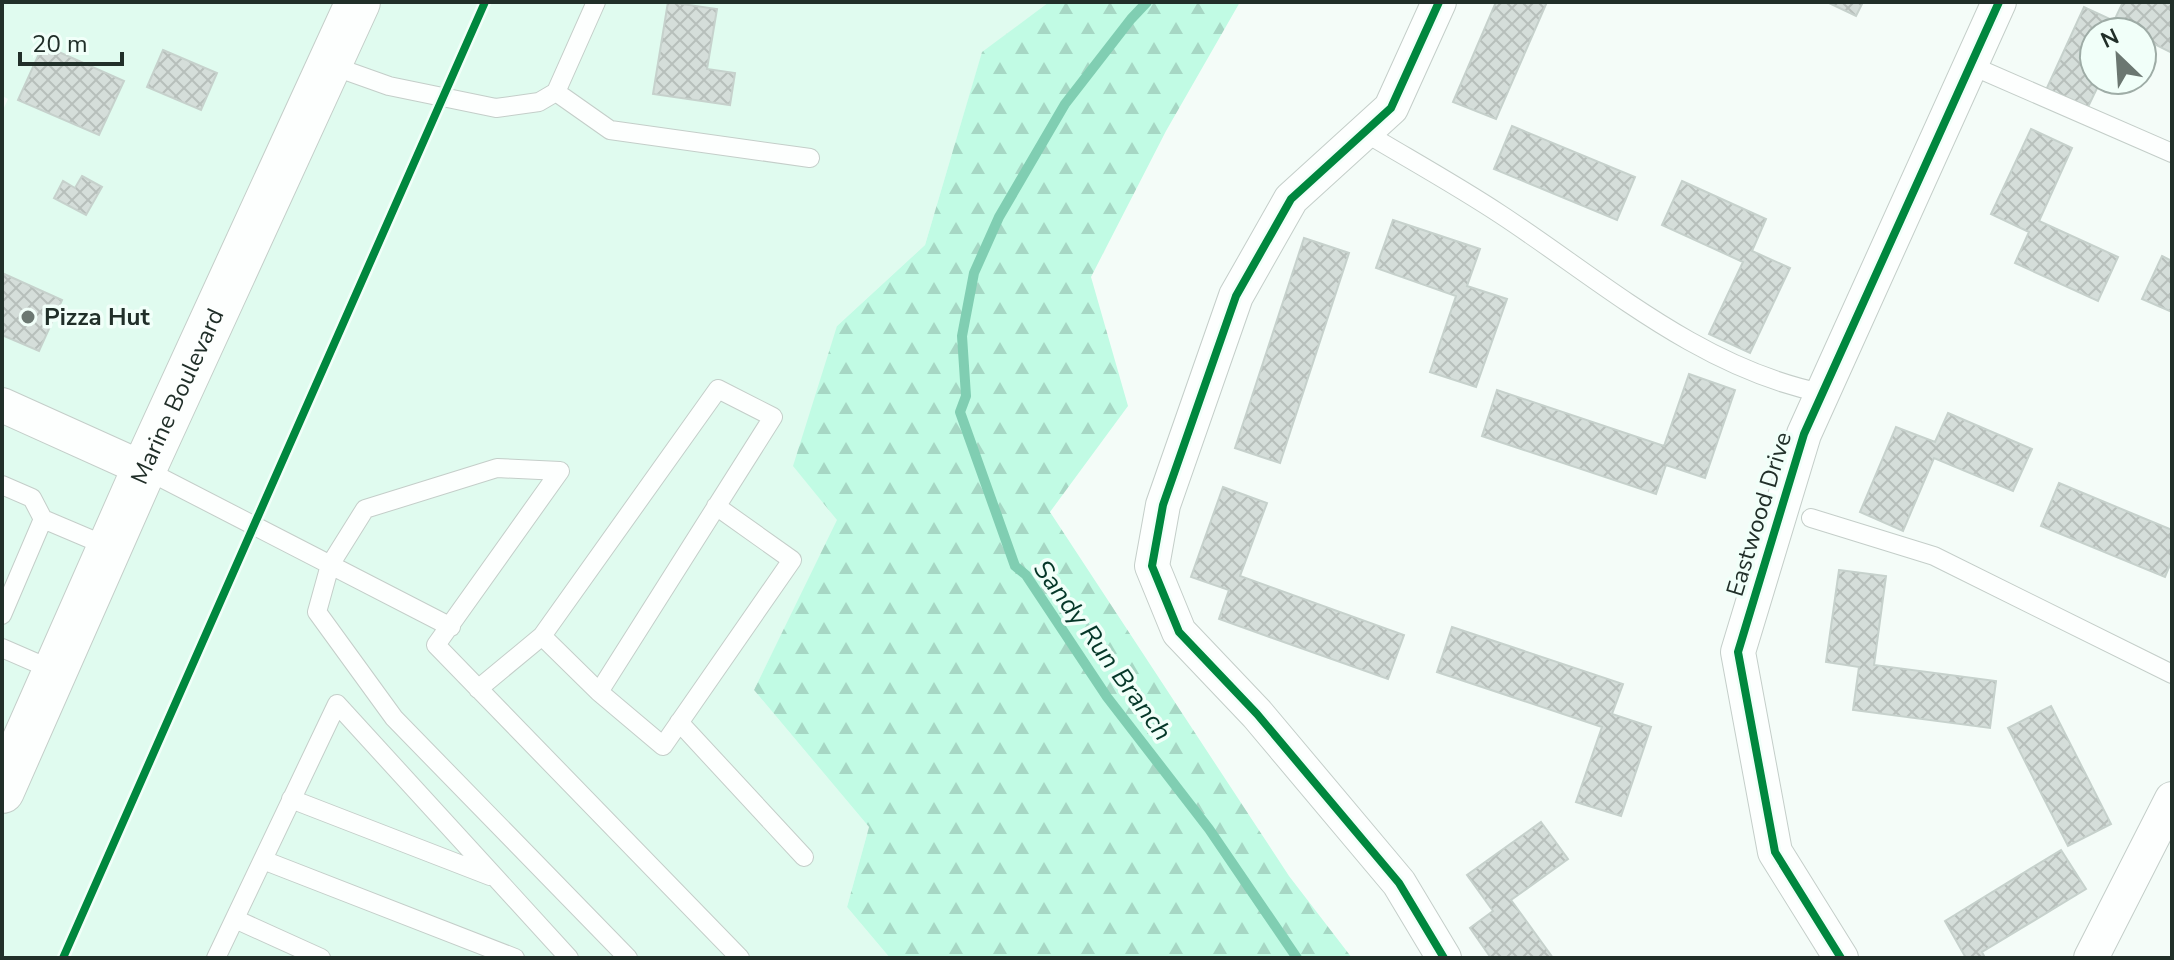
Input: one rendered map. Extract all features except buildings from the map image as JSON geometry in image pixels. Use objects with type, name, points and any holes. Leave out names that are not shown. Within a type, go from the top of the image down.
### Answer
[{"type":"main road","name":"Marine Boulevard","points":[[5,775],[358,2]]},
{"type":"street","points":[[1439,2],[1391,108],[1291,199],[1236,296],[1163,505],[1152,566],[1179,632],[1257,714],[1399,883],[1444,958]]},
{"type":"street","name":"Eastwood Drive","points":[[1841,958],[1775,852],[1738,652],[1804,434],[1999,2]]},
{"type":"street","points":[[2,405],[144,469]]},
{"type":"street","points":[[2091,958],[2172,799]]},
{"type":"lane","points":[[329,65],[389,86],[496,108],[539,102],[556,92],[596,2]]},
{"type":"lane","points":[[1970,65],[2172,153]]},
{"type":"lane","points":[[556,92],[610,130],[810,158]]},
{"type":"lane","points":[[1364,132],[1500,214],[1621,300],[1732,363],[1795,388],[1822,393]]},
{"type":"lane","points":[[478,689],[542,636],[718,389],[773,417],[599,692]]},
{"type":"lane","points":[[628,958],[394,718],[317,612],[330,565],[365,509],[497,468],[560,471],[436,645],[740,958]]},
{"type":"lane","points":[[144,469],[451,627]]},
{"type":"lane","points":[[2,485],[32,498],[43,519],[109,547]]},
{"type":"lane","points":[[542,636],[599,692],[663,746],[792,560],[716,506]]},
{"type":"lane","points":[[1811,518],[1934,556],[2172,674]]},
{"type":"lane","points":[[2,615],[43,519]]},
{"type":"lane","points":[[2,648],[55,671]]},
{"type":"lane","points":[[216,958],[337,704],[569,958]]},
{"type":"lane","points":[[679,722],[804,857]]},
{"type":"lane","points":[[291,799],[496,878]]},
{"type":"lane","points":[[263,860],[515,958]]},
{"type":"lane","points":[[235,919],[321,958]]},
{"type":"shaded area","points":[[2,2],[1049,2],[982,53],[925,245],[837,326],[838,520],[754,690],[869,827],[847,907],[890,958],[2,958],[2,112],[8,99],[2,96]]},
{"type":"green space","points":[[1049,2],[1240,2],[1166,131],[1091,277],[1128,406],[1050,512],[1289,876],[1352,958],[890,958],[847,907],[869,827],[754,690],[837,520],[793,466],[837,326],[925,245],[982,52]]},
{"type":"waterway","name":"Sandy Run Branch","points":[[1147,2],[1065,104],[999,217],[974,273],[962,336],[966,396],[960,412],[1015,566],[1026,575],[1107,697],[1209,829],[1297,958]]},
{"type":"cycle path","points":[[63,958],[485,2]]},
{"type":"cycle path","points":[[1439,2],[1391,108],[1291,199],[1236,296],[1163,505],[1152,566],[1179,632],[1257,714],[1399,883],[1444,958]]},
{"type":"cycle path","points":[[1841,958],[1775,852],[1738,652],[1804,434],[1999,2]]},
{"type":"place","name":"Pizza Hut","points":[[28,317]]}]
